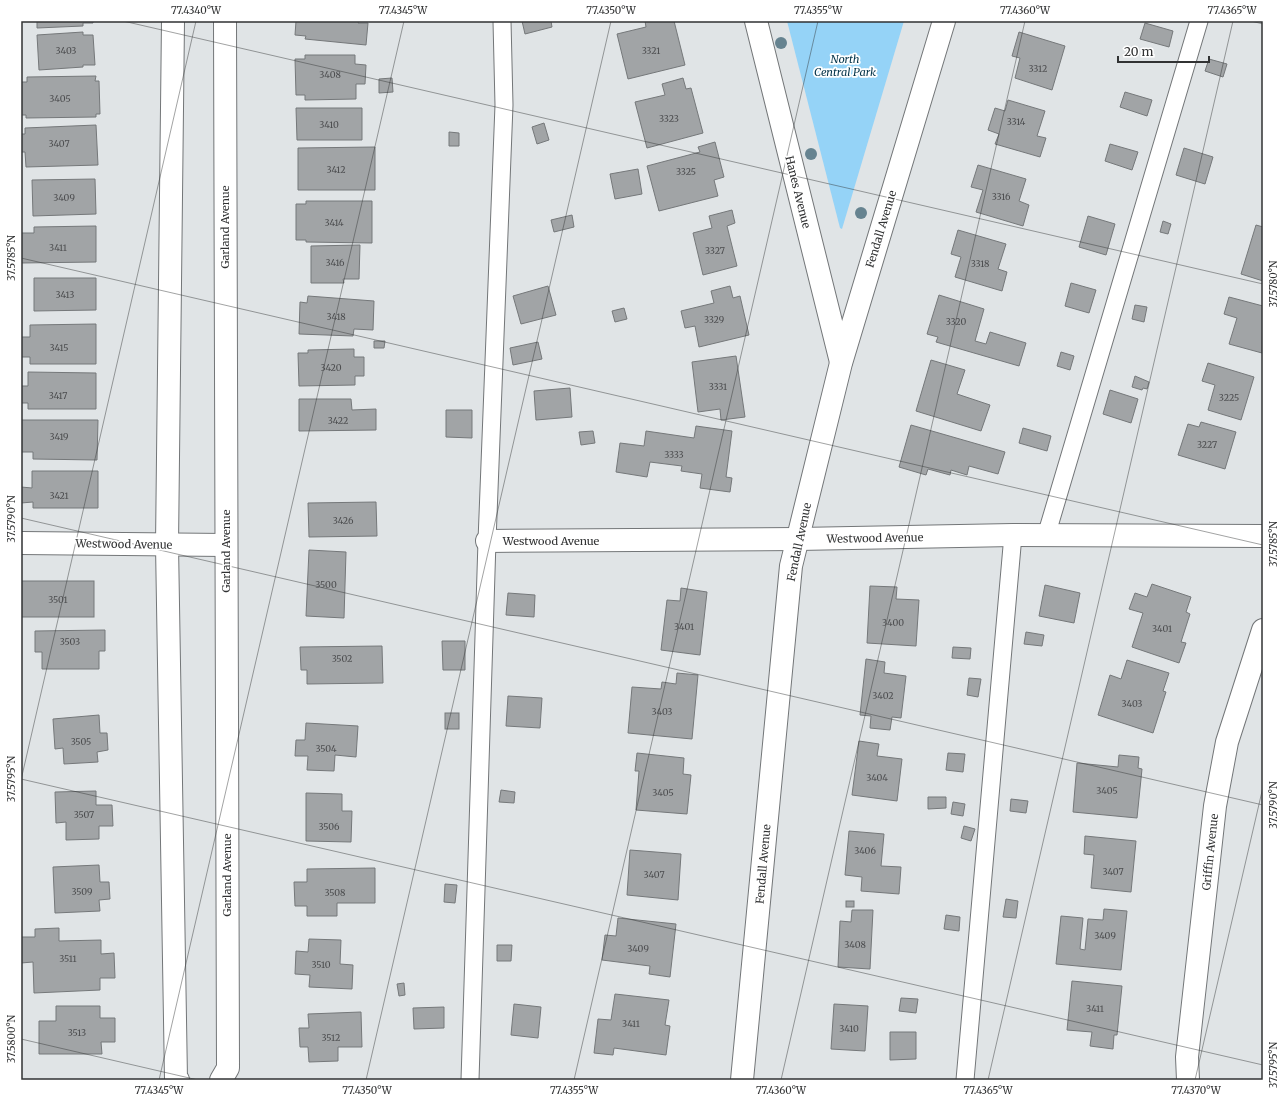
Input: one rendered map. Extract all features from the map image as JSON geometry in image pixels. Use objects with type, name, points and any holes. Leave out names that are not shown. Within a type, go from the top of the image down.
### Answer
[{"type":"street","points":[[173,21],[167,545],[176,1079],[178,1080]]},
{"type":"street","name":"Garland Avenue","points":[[221,1080],[228,1068],[225,21]]},
{"type":"street","name":"Hanes Avenue","points":[[756,21],[841,363]]},
{"type":"street","name":"Fendall Avenue","points":[[742,1080],[791,566],[841,363],[944,21]]},
{"type":"street","name":"Westwood Avenue","points":[[487,541],[798,539],[1013,535],[1263,536]]},
{"type":"street","name":"Westwood Avenue","points":[[21,543],[226,545]]},
{"type":"street","name":"Griffin Avenue","points":[[1188,1080],[1187,1057],[1215,806],[1226,742],[1263,630]]},
{"type":"lane","points":[[470,1080],[487,541],[504,105],[502,21]]},
{"type":"lane","points":[[1046,536],[1199,21]]},
{"type":"lane","points":[[965,1080],[1013,535]]},
{"type":"green space","name":"North Central Park","points":[[787,21],[904,21],[842,229],[840,228]]},
{"type":"building","points":[[37,21],[93,21],[93,23],[83,23],[83,26],[37,28]]},
{"type":"building","points":[[296,21],[359,21],[358,23],[368,23],[366,45],[305,39],[306,36],[295,35]]},
{"type":"building","points":[[522,21],[551,21],[552,27],[525,34]]},
{"type":"building","points":[[645,21],[674,21],[685,65],[628,79],[617,34],[646,27]]},
{"type":"building","points":[[1145,23],[1173,31],[1169,47],[1140,39]]},
{"type":"building","points":[[83,32],[83,35],[93,35],[95,65],[39,70],[37,35]]},
{"type":"building","points":[[1019,32],[1065,46],[1052,90],[1015,78],[1020,58],[1012,56]]},
{"type":"building","points":[[305,55],[355,55],[355,64],[366,65],[365,84],[356,84],[356,99],[305,100],[305,95],[296,95],[295,59],[305,59]]},
{"type":"building","points":[[1209,59],[1227,64],[1223,77],[1205,71]]},
{"type":"building","points":[[96,76],[95,81],[99,81],[100,114],[96,114],[96,117],[26,118],[26,115],[21,115],[21,82],[27,82],[27,77]]},
{"type":"building","points":[[392,78],[393,92],[379,93],[379,79]]},
{"type":"building","points":[[683,78],[686,89],[691,88],[703,133],[647,148],[635,102],[665,95],[662,84]]},
{"type":"building","points":[[1125,92],[1152,100],[1147,116],[1120,107]]},
{"type":"building","points":[[1008,100],[1045,111],[1037,136],[1046,138],[1040,157],[995,144],[999,134],[988,130],[995,108],[1005,111]]},
{"type":"building","points":[[296,108],[362,108],[362,140],[297,140]]},
{"type":"building","points":[[544,123],[549,140],[537,144],[532,127]]},
{"type":"building","points":[[96,125],[98,165],[26,167],[25,152],[21,152],[21,134],[25,134],[25,128]]},
{"type":"building","points":[[449,132],[459,133],[459,146],[449,146]]},
{"type":"building","points":[[715,142],[724,177],[714,180],[718,196],[659,211],[647,166],[700,152],[698,147]]},
{"type":"building","points":[[1110,144],[1138,152],[1132,170],[1105,161]]},
{"type":"building","points":[[375,147],[375,190],[298,190],[298,148]]},
{"type":"building","points":[[1184,148],[1213,157],[1205,184],[1176,175]]},
{"type":"building","points":[[978,165],[1026,179],[1019,201],[1029,205],[1023,226],[976,212],[983,190],[971,187]]},
{"type":"building","points":[[638,169],[642,194],[615,199],[610,174]]},
{"type":"building","points":[[95,179],[96,214],[33,216],[32,180]]},
{"type":"building","points":[[306,201],[372,201],[372,243],[306,242],[306,240],[296,240],[296,204],[306,204]]},
{"type":"building","points":[[732,210],[735,223],[727,226],[737,266],[703,275],[693,233],[712,228],[709,216]]},
{"type":"building","points":[[572,215],[574,227],[554,232],[551,220]]},
{"type":"building","points":[[1088,216],[1115,224],[1106,255],[1079,247]]},
{"type":"building","points":[[1163,221],[1171,224],[1168,234],[1160,232]]},
{"type":"building","points":[[1256,225],[1263,227],[1263,281],[1241,274]]},
{"type":"building","points":[[96,226],[96,262],[21,263],[21,233],[34,233],[34,227]]},
{"type":"building","points":[[958,230],[1006,244],[998,269],[1007,272],[1002,291],[955,277],[961,257],[951,254]]},
{"type":"building","points":[[360,245],[359,279],[343,279],[344,283],[311,283],[311,246]]},
{"type":"building","points":[[34,278],[96,278],[96,310],[34,311]]},
{"type":"building","points":[[1071,283],[1096,290],[1089,313],[1065,306]]},
{"type":"building","points":[[548,286],[556,315],[521,324],[513,296]]},
{"type":"building","points":[[730,286],[733,298],[740,296],[749,335],[699,347],[695,326],[685,328],[681,311],[714,303],[711,291]]},
{"type":"building","points":[[939,295],[984,309],[975,341],[986,344],[990,332],[1026,343],[1019,366],[936,342],[938,337],[927,334]]},
{"type":"building","points":[[308,296],[374,301],[373,330],[354,329],[353,336],[299,334],[300,302],[307,303]]},
{"type":"building","points":[[1229,297],[1263,306],[1262,353],[1229,344],[1237,318],[1224,314]]},
{"type":"building","points":[[1135,305],[1147,307],[1144,322],[1132,319]]},
{"type":"building","points":[[624,308],[627,319],[615,322],[612,311]]},
{"type":"building","points":[[96,324],[96,364],[30,364],[30,357],[21,357],[21,337],[30,337],[30,325]]},
{"type":"building","points":[[374,341],[385,341],[384,348],[374,348]]},
{"type":"building","points":[[538,342],[542,359],[513,365],[510,348]]},
{"type":"building","points":[[354,349],[354,357],[364,357],[364,376],[355,376],[355,385],[299,386],[298,353],[308,353],[308,350]]},
{"type":"building","points":[[1061,352],[1074,356],[1070,370],[1057,366]]},
{"type":"building","points":[[736,356],[745,417],[721,420],[720,409],[698,412],[692,362]]},
{"type":"building","points":[[931,360],[965,370],[957,394],[990,405],[981,431],[916,411]]},
{"type":"building","points":[[1208,363],[1254,377],[1241,420],[1208,410],[1215,385],[1202,381]]},
{"type":"building","points":[[28,372],[96,373],[96,409],[28,409],[28,403],[21,403],[21,386],[28,386]]},
{"type":"building","points":[[1135,376],[1149,382],[1147,389],[1143,388],[1142,390],[1132,387]]},
{"type":"building","points":[[570,388],[572,417],[536,420],[534,391]]},
{"type":"building","points":[[1110,390],[1138,399],[1131,423],[1103,414]]},
{"type":"building","points":[[299,399],[351,399],[352,410],[376,409],[376,430],[299,431]]},
{"type":"building","points":[[446,410],[472,410],[472,438],[446,437]]},
{"type":"building","points":[[21,420],[98,420],[97,460],[33,459],[33,452],[21,452]]},
{"type":"building","points":[[1201,422],[1236,432],[1225,469],[1178,455],[1188,424],[1199,427]]},
{"type":"building","points":[[911,425],[1005,452],[998,474],[969,466],[967,475],[951,470],[950,475],[928,469],[926,475],[899,467]]},
{"type":"building","points":[[696,426],[732,431],[726,477],[732,478],[730,492],[700,488],[702,474],[681,471],[682,466],[650,462],[647,477],[616,472],[620,443],[644,446],[646,431],[694,438]]},
{"type":"building","points":[[1023,428],[1051,436],[1047,451],[1019,443]]},
{"type":"building","points":[[593,431],[595,443],[581,445],[579,432]]},
{"type":"building","points":[[32,471],[98,471],[98,508],[33,508],[33,502],[21,503],[21,487],[32,488]]},
{"type":"building","points":[[376,502],[377,536],[309,537],[308,503]]},
{"type":"building","points":[[309,550],[346,552],[344,618],[306,616]]},
{"type":"building","points":[[21,581],[94,581],[94,617],[21,617]]},
{"type":"building","points":[[1152,584],[1191,597],[1186,612],[1190,614],[1181,642],[1186,643],[1179,663],[1132,647],[1143,613],[1129,609],[1135,593],[1147,597]]},
{"type":"building","points":[[1045,585],[1080,593],[1074,623],[1039,616]]},
{"type":"building","points":[[870,586],[897,587],[896,599],[919,600],[916,646],[867,643]]},
{"type":"building","points":[[681,588],[707,592],[700,655],[661,650],[667,600],[680,601]]},
{"type":"building","points":[[508,593],[535,595],[534,617],[506,615]]},
{"type":"building","points":[[105,630],[105,651],[99,651],[99,669],[42,669],[42,652],[35,652],[35,631]]},
{"type":"building","points":[[1026,632],[1044,635],[1042,646],[1024,644]]},
{"type":"building","points":[[442,641],[465,641],[465,670],[443,670]]},
{"type":"building","points":[[382,646],[383,683],[307,684],[307,670],[301,670],[300,647]]},
{"type":"building","points":[[953,647],[971,648],[970,659],[952,658]]},
{"type":"building","points":[[866,659],[885,662],[884,673],[906,676],[901,718],[892,717],[890,730],[870,728],[871,716],[860,715]]},
{"type":"building","points":[[1127,660],[1169,673],[1163,691],[1166,692],[1153,733],[1098,715],[1110,675],[1121,679]]},
{"type":"building","points":[[677,673],[698,675],[692,739],[628,733],[632,687],[661,689],[662,682],[676,684]]},
{"type":"building","points":[[969,678],[981,679],[978,697],[967,695]]},
{"type":"building","points":[[508,696],[542,698],[540,728],[506,726]]},
{"type":"building","points":[[445,713],[459,713],[459,729],[445,729]]},
{"type":"building","points":[[99,715],[100,733],[107,733],[108,750],[97,752],[98,762],[64,764],[63,748],[55,749],[53,719]]},
{"type":"building","points":[[306,723],[358,726],[356,757],[335,755],[334,771],[307,770],[308,756],[295,756],[296,740],[305,740]]},
{"type":"building","points":[[859,741],[879,744],[877,756],[902,759],[897,801],[852,795]]},
{"type":"building","points":[[637,753],[684,758],[683,774],[691,775],[687,814],[636,810],[639,771],[635,771]]},
{"type":"building","points":[[948,753],[965,754],[963,772],[946,770]]},
{"type":"building","points":[[1119,755],[1139,757],[1138,768],[1142,769],[1137,818],[1073,812],[1077,763],[1118,767]]},
{"type":"building","points":[[501,790],[515,792],[514,803],[499,802]]},
{"type":"building","points":[[96,791],[96,805],[112,805],[113,826],[99,826],[99,839],[66,840],[66,822],[56,823],[55,792]]},
{"type":"building","points":[[306,793],[342,794],[342,811],[352,811],[351,842],[306,841]]},
{"type":"building","points":[[928,797],[946,797],[946,808],[928,809]]},
{"type":"building","points":[[1011,799],[1028,801],[1026,813],[1010,811]]},
{"type":"building","points":[[953,802],[965,804],[963,816],[951,814]]},
{"type":"building","points":[[964,826],[975,829],[971,841],[961,838]]},
{"type":"building","points":[[849,831],[884,834],[881,866],[901,867],[899,894],[861,891],[862,877],[845,875]]},
{"type":"building","points":[[1085,836],[1136,841],[1131,892],[1091,888],[1094,855],[1084,854]]},
{"type":"building","points":[[630,850],[681,854],[678,900],[627,895]]},
{"type":"building","points":[[99,865],[100,882],[109,882],[110,899],[99,900],[100,911],[55,913],[53,867]]},
{"type":"building","points":[[375,868],[375,903],[337,903],[337,916],[307,916],[307,906],[295,906],[294,882],[307,882],[307,869]]},
{"type":"building","points":[[445,884],[457,885],[455,903],[444,902]]},
{"type":"building","points":[[1006,899],[1018,901],[1016,918],[1003,917]]},
{"type":"building","points":[[846,901],[854,901],[854,907],[846,907]]},
{"type":"building","points":[[1104,909],[1127,911],[1121,970],[1056,964],[1061,916],[1083,918],[1080,949],[1085,950],[1088,919],[1103,920]]},
{"type":"building","points":[[852,910],[873,910],[870,969],[838,967],[840,921],[851,922]]},
{"type":"building","points":[[946,915],[960,917],[959,931],[944,929]]},
{"type":"building","points":[[618,918],[676,924],[670,977],[649,974],[650,966],[602,960],[605,935],[616,936]]},
{"type":"building","points":[[59,928],[59,941],[101,940],[101,954],[114,953],[115,978],[100,978],[100,990],[34,993],[33,962],[21,963],[21,937],[35,937],[35,929]]},
{"type":"building","points":[[309,939],[341,940],[340,964],[353,965],[352,989],[309,987],[310,975],[295,974],[296,951],[308,952]]},
{"type":"building","points":[[497,945],[512,945],[511,961],[497,961]]},
{"type":"building","points":[[1072,981],[1122,986],[1117,1035],[1114,1035],[1113,1049],[1090,1046],[1092,1032],[1067,1030]]},
{"type":"building","points":[[404,983],[405,995],[399,996],[397,984]]},
{"type":"building","points":[[615,994],[669,1000],[665,1025],[670,1026],[666,1055],[614,1048],[613,1055],[594,1053],[598,1019],[611,1020]]},
{"type":"building","points":[[901,998],[918,999],[916,1013],[899,1011]]},
{"type":"building","points":[[514,1004],[541,1007],[538,1038],[511,1035]]},
{"type":"building","points":[[834,1004],[868,1006],[865,1051],[831,1049]]},
{"type":"building","points":[[56,1006],[100,1006],[100,1018],[115,1018],[115,1042],[101,1042],[102,1054],[39,1054],[39,1021],[56,1021]]},
{"type":"building","points":[[444,1007],[444,1028],[414,1029],[413,1008]]},
{"type":"building","points":[[361,1012],[362,1047],[338,1047],[338,1061],[309,1062],[308,1047],[300,1047],[299,1028],[309,1028],[308,1014]]},
{"type":"building","points":[[890,1032],[916,1032],[916,1059],[890,1060]]}]
